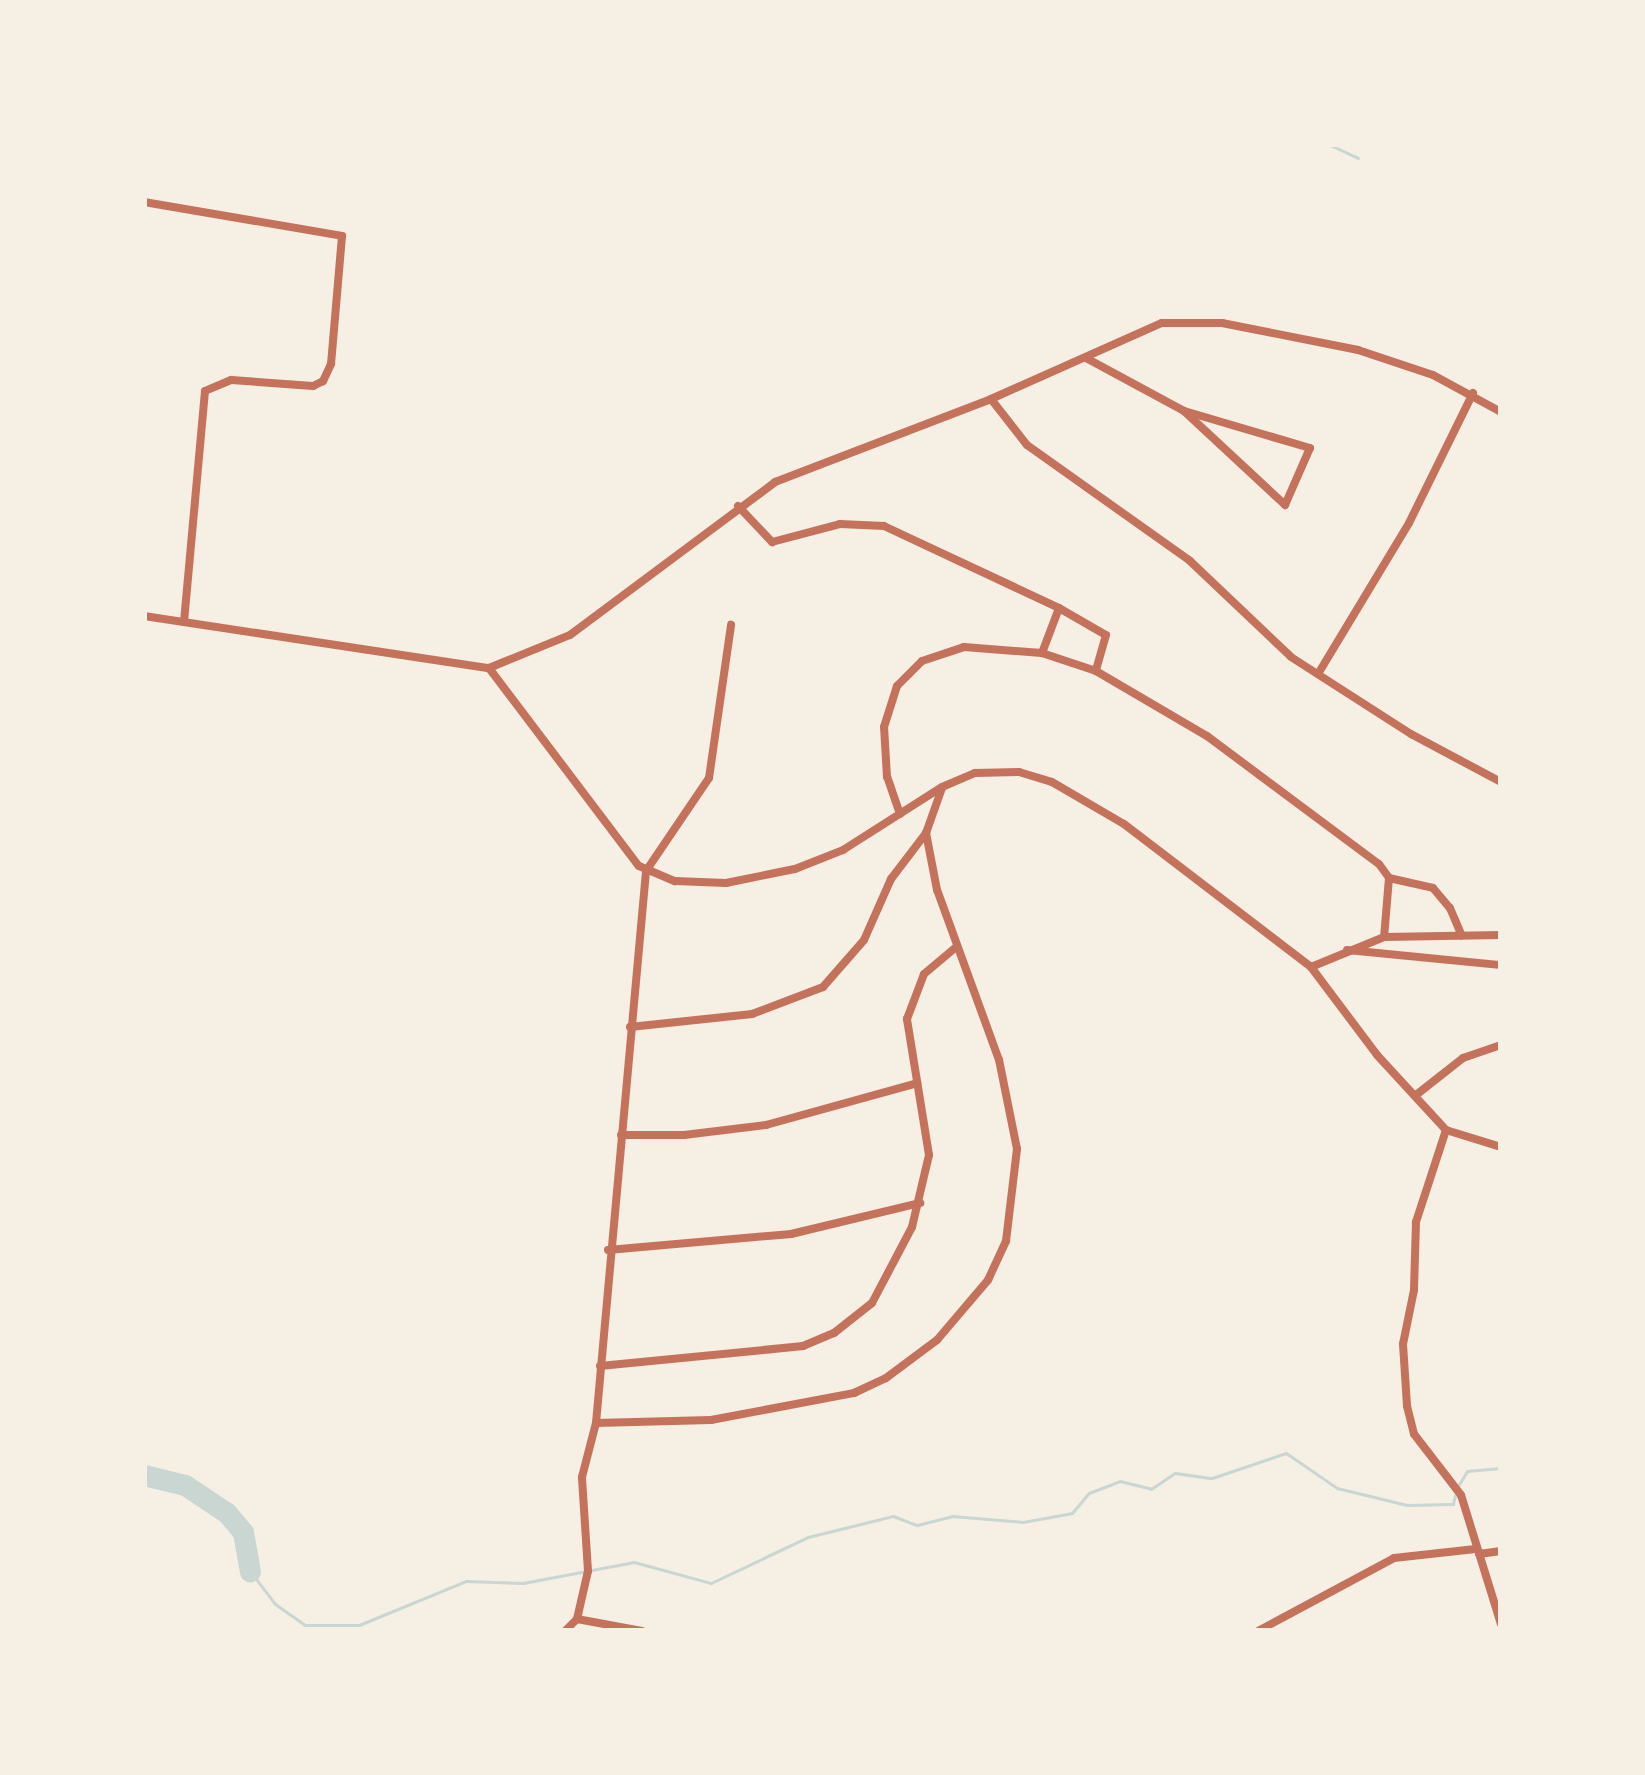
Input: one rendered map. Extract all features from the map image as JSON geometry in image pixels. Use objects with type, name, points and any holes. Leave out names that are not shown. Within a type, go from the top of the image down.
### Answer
[{"type":"street","points":[[144,202],[342,236],[331,364],[323,381],[313,386],[231,380],[205,391],[184,620]]},
{"type":"street","points":[[144,616],[489,668],[570,635],[775,482],[991,399],[1162,323],[1222,323],[1358,350],[1473,393],[1501,412]]},
{"type":"street","points":[[1084,357],[1184,411],[1310,448],[1284,506],[1184,411]]},
{"type":"street","points":[[1318,674],[1409,523],[1473,393]]},
{"type":"street","points":[[991,399],[1027,445],[1177,551],[1278,647],[1411,734],[1501,782]]},
{"type":"street","points":[[738,506],[772,542],[840,524],[884,526],[1106,635],[1096,671]]},
{"type":"street","points":[[1042,652],[1059,608]]},
{"type":"street","points":[[565,1631],[577,1619],[588,1571],[581,1477],[596,1423],[608,1250],[646,872],[709,778],[731,626]]},
{"type":"street","points":[[900,814],[887,777],[884,721],[894,690],[915,665],[964,647],[1042,652],[1096,671],[1263,774],[1379,864],[1389,878],[1384,937]]},
{"type":"street","points":[[489,668],[646,872],[698,884],[776,874],[843,850],[942,787],[998,770],[1052,782],[1124,824],[1311,967],[1377,1055],[1445,1130],[1501,1147]]},
{"type":"street","points":[[630,1027],[752,1014],[823,987],[864,940],[892,879],[926,833],[942,787]]},
{"type":"street","points":[[596,1423],[741,1417],[854,1393],[886,1378],[966,1312],[1006,1240],[1017,1149],[999,1060],[955,948],[926,833]]},
{"type":"street","points":[[1389,878],[1433,888],[1450,908],[1462,936]]},
{"type":"street","points":[[1311,967],[1384,937],[1501,935]]},
{"type":"street","points":[[600,1366],[789,1349],[827,1337],[875,1299],[920,1203],[929,1150],[907,1019],[925,974],[955,948]]},
{"type":"street","points":[[1346,950],[1501,964]]},
{"type":"street","points":[[1416,1095],[1462,1058],[1501,1045]]},
{"type":"street","points":[[621,1136],[685,1136],[766,1125],[917,1083]]},
{"type":"street","points":[[1445,1130],[1417,1215],[1414,1290],[1403,1344],[1413,1431],[1460,1495],[1501,1624]]},
{"type":"street","points":[[608,1250],[791,1234],[920,1203]]},
{"type":"street","points":[[1258,1631],[1394,1558],[1501,1550]]},
{"type":"street","points":[[577,1619],[641,1631]]},
{"type":"waterway","points":[[1328,144],[1358,158]]},
{"type":"waterway","points":[[250,1571],[275,1604],[305,1625],[359,1625],[466,1581],[523,1583],[634,1562],[711,1583],[808,1537],[893,1516],[917,1525],[952,1516],[1023,1522],[1072,1513],[1089,1493],[1120,1481],[1151,1489],[1175,1473],[1212,1478],[1286,1453],[1337,1488],[1407,1505],[1453,1504],[1455,1495]]},
{"type":"waterway","points":[[1458,1486],[1467,1471],[1501,1468]]},
{"type":"waterway","points":[[144,1475],[185,1485],[227,1513],[243,1532],[250,1571]]}]
